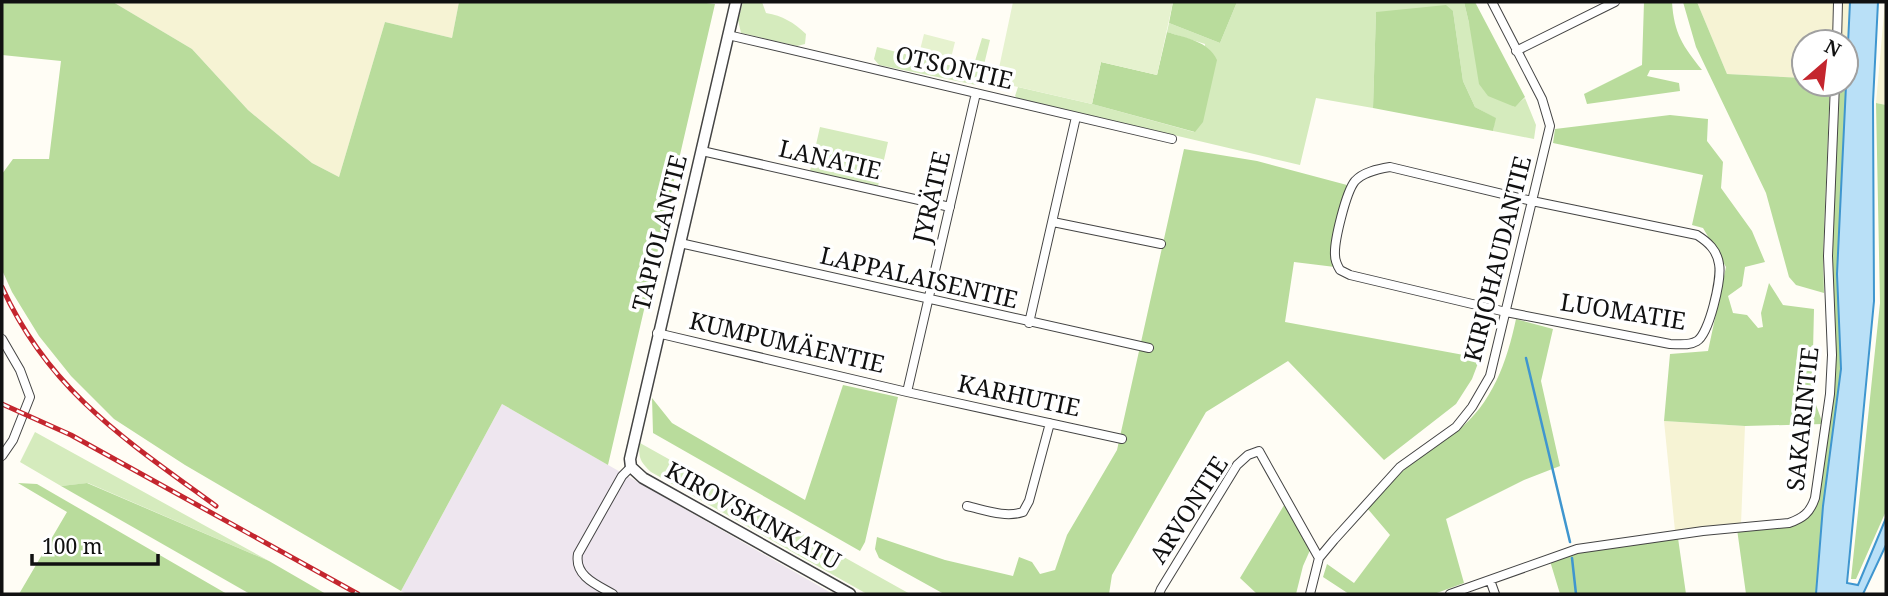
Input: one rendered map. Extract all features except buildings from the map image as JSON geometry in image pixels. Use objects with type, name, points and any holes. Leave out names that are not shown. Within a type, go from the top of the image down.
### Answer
[{"type":"street","name":"TAPIOLANTIE","points":[[633,470],[630,458],[657,332],[736,2]]},
{"type":"street","name":"KIRJOHAUDANTIE","points":[[1310,594],[1319,558],[1400,467],[1456,427],[1472,407],[1490,376],[1550,126],[1542,99],[1492,2]]},
{"type":"street","points":[[1516,51],[1615,2]]},
{"type":"street","points":[[1837,28],[1838,2]]},
{"type":"street","name":"OTSONTIE","points":[[728,35],[1172,139]]},
{"type":"street","name":"JYRÄTIE","points":[[907,392],[976,93]]},
{"type":"street","name":"SAKARINTIE","points":[[1450,594],[1577,549],[1703,531],[1789,523],[1808,513],[1817,487],[1830,394],[1832,355],[1828,256],[1834,98]]},
{"type":"street","points":[[1029,323],[1076,117]]},
{"type":"street","name":"LANATIE","points":[[702,151],[950,207]]},
{"type":"street","name":"LUOMATIE","points":[[1390,167],[1531,201],[1697,235],[1707,242],[1715,252],[1720,277],[1706,330],[1700,340],[1689,344],[1670,344],[1506,312],[1350,275],[1340,270],[1334,252],[1349,192],[1356,181],[1377,169],[1390,167]]},
{"type":"street","points":[[1053,222],[1161,244]]},
{"type":"street","name":"LAPPALAISENTIE","points":[[680,243],[1149,348]]},
{"type":"street","name":"KUMPUMÄENTIE","points":[[657,332],[907,392]]},
{"type":"street","points":[[2,339],[20,370],[30,397],[13,440],[2,456]]},
{"type":"street","name":"KARHUTIE","points":[[907,392],[1122,439]]},
{"type":"street","points":[[967,506],[1002,514],[1015,515],[1023,512],[1029,501],[1050,423]]},
{"type":"street","name":"ARVONTIE","points":[[1159,594],[1237,465],[1259,450],[1319,558]]},
{"type":"street","points":[[613,594],[586,578],[579,570],[577,561],[622,476],[633,470]]},
{"type":"street","name":"KIROVSKINKATU","points":[[633,470],[850,594]]},
{"type":"street","points":[[1490,580],[1495,594]]},
{"type":"shaded area","points":[[113,2],[459,2],[452,38],[385,22],[339,177],[312,163],[248,110],[192,49]]},
{"type":"shaded area","points":[[1697,2],[1850,2],[1849,28],[1790,28],[1790,77],[1727,74]]},
{"type":"shaded area","points":[[1886,2],[1886,105],[1876,103]]},
{"type":"shaded area","points":[[502,404],[833,594],[407,594],[401,591]]},
{"type":"shaded area","points":[[1664,421],[1745,426],[1741,524],[1675,531]]},
{"type":"green space","points":[[2,2],[113,2],[192,49],[248,110],[312,163],[339,177],[385,22],[452,38],[459,2],[715,4],[608,465],[502,404],[401,591],[185,465],[114,419],[71,376],[39,336],[2,270],[2,174],[13,159],[49,159],[61,61],[2,55]]},
{"type":"green space","points":[[743,2],[762,2],[766,13],[788,20],[806,34],[805,44],[797,46],[741,33],[738,20]]},
{"type":"green space","points":[[1013,2],[1173,2],[1157,75],[1101,62],[1092,104],[996,82]]},
{"type":"green space","points":[[1173,2],[1237,2],[1220,43],[1169,23]]},
{"type":"green space","points":[[1237,2],[1464,2],[1469,23],[1514,107],[1525,98],[1536,125],[1534,139],[1493,131],[1495,118],[1475,107],[1463,81],[1453,11],[1376,12],[1373,108],[1316,98],[1300,165],[1015,96],[1018,87],[1194,132],[1205,44],[1167,32],[1169,23],[1220,43]]},
{"type":"green space","points":[[1464,2],[1475,2],[1525,97],[1515,107],[1488,96],[1479,84]]},
{"type":"green space","points":[[1644,2],[1672,2],[1681,39],[1702,70],[1650,70],[1647,76],[1679,83],[1680,91],[1587,104],[1584,94],[1642,65]]},
{"type":"green space","points":[[1683,2],[1697,2],[1727,74],[1790,77],[1790,98],[1829,98],[1824,293],[1796,285],[1789,277],[1766,193],[1696,47]]},
{"type":"green space","points":[[1446,5],[1453,11],[1463,81],[1475,107],[1496,118],[1493,131],[1373,108],[1376,12]]},
{"type":"green space","points":[[1167,32],[1202,44],[1217,60],[1203,122],[1195,132],[1092,104],[1101,62],[1157,75]]},
{"type":"green space","points":[[924,34],[955,42],[951,58],[920,50]]},
{"type":"green space","points":[[982,38],[990,40],[980,81],[976,85],[879,65],[874,59],[877,47],[972,71]]},
{"type":"green space","points":[[1839,98],[1845,98],[1837,274],[1841,369],[1823,506],[1816,594],[1746,594],[1737,529],[1804,520],[1815,507],[1833,395],[1831,256]]},
{"type":"green space","points":[[1876,103],[1886,105],[1886,511],[1856,579],[1851,579],[1880,303]]},
{"type":"green space","points":[[1670,115],[1708,119],[1707,141],[1723,162],[1721,188],[1752,231],[1765,262],[1745,267],[1742,286],[1728,296],[1733,313],[1747,315],[1758,328],[1763,327],[1761,313],[1769,283],[1783,305],[1814,309],[1812,394],[1823,424],[1745,426],[1664,421],[1670,354],[1708,351],[1726,267],[1703,228],[1692,225],[1703,175],[1553,143],[1555,129]]},
{"type":"green space","points":[[820,127],[888,142],[878,186],[810,171]]},
{"type":"green space","points":[[1184,149],[1257,161],[1347,185],[1332,251],[1335,267],[1294,262],[1285,322],[1480,358],[1472,379],[1456,404],[1384,460],[1288,361],[1206,412],[1112,575],[1109,594],[944,594],[879,558],[875,549],[877,537],[945,560],[1013,576],[1019,557],[1032,562],[1040,574],[1055,570],[1067,535],[1117,450]]},
{"type":"green space","points":[[1516,319],[1553,329],[1541,381],[1560,466],[1524,480],[1446,519],[1464,583],[1434,594],[1349,594],[1323,577],[1327,564],[1354,583],[1390,535],[1367,508],[1404,470],[1457,431],[1480,408],[1503,366]]},
{"type":"green space","points":[[843,385],[898,397],[865,542],[860,551],[653,433],[652,398],[672,423],[805,500]]},
{"type":"green space","points":[[35,432],[269,561],[88,483],[61,486],[20,462]]},
{"type":"green space","points":[[640,443],[910,594],[867,594],[651,472],[641,459]]},
{"type":"green space","points":[[18,483],[37,484],[227,594],[19,594],[67,512]]},
{"type":"green space","points":[[87,483],[269,561],[326,594],[250,594],[61,486]]},
{"type":"green space","points":[[1286,502],[1311,548],[1296,594],[1257,594],[1240,578]]},
{"type":"green space","points":[[1678,538],[1686,594],[1560,594],[1550,561],[1585,549]]},
{"type":"water","points":[[1850,2],[1878,2],[1873,102],[1874,301],[1847,583],[1858,585],[1886,518],[1886,545],[1863,594],[1816,594],[1823,506],[1841,369],[1837,274],[1845,98],[1860,98],[1860,28],[1849,28]]},
{"type":"waterway","points":[[1526,358],[1570,542]]},
{"type":"waterway","points":[[1572,558],[1576,594]]},
{"type":"railway","points":[[2,287],[21,324],[67,385],[122,436],[216,506]]},
{"type":"railway","points":[[2,404],[71,435],[358,594]]}]
